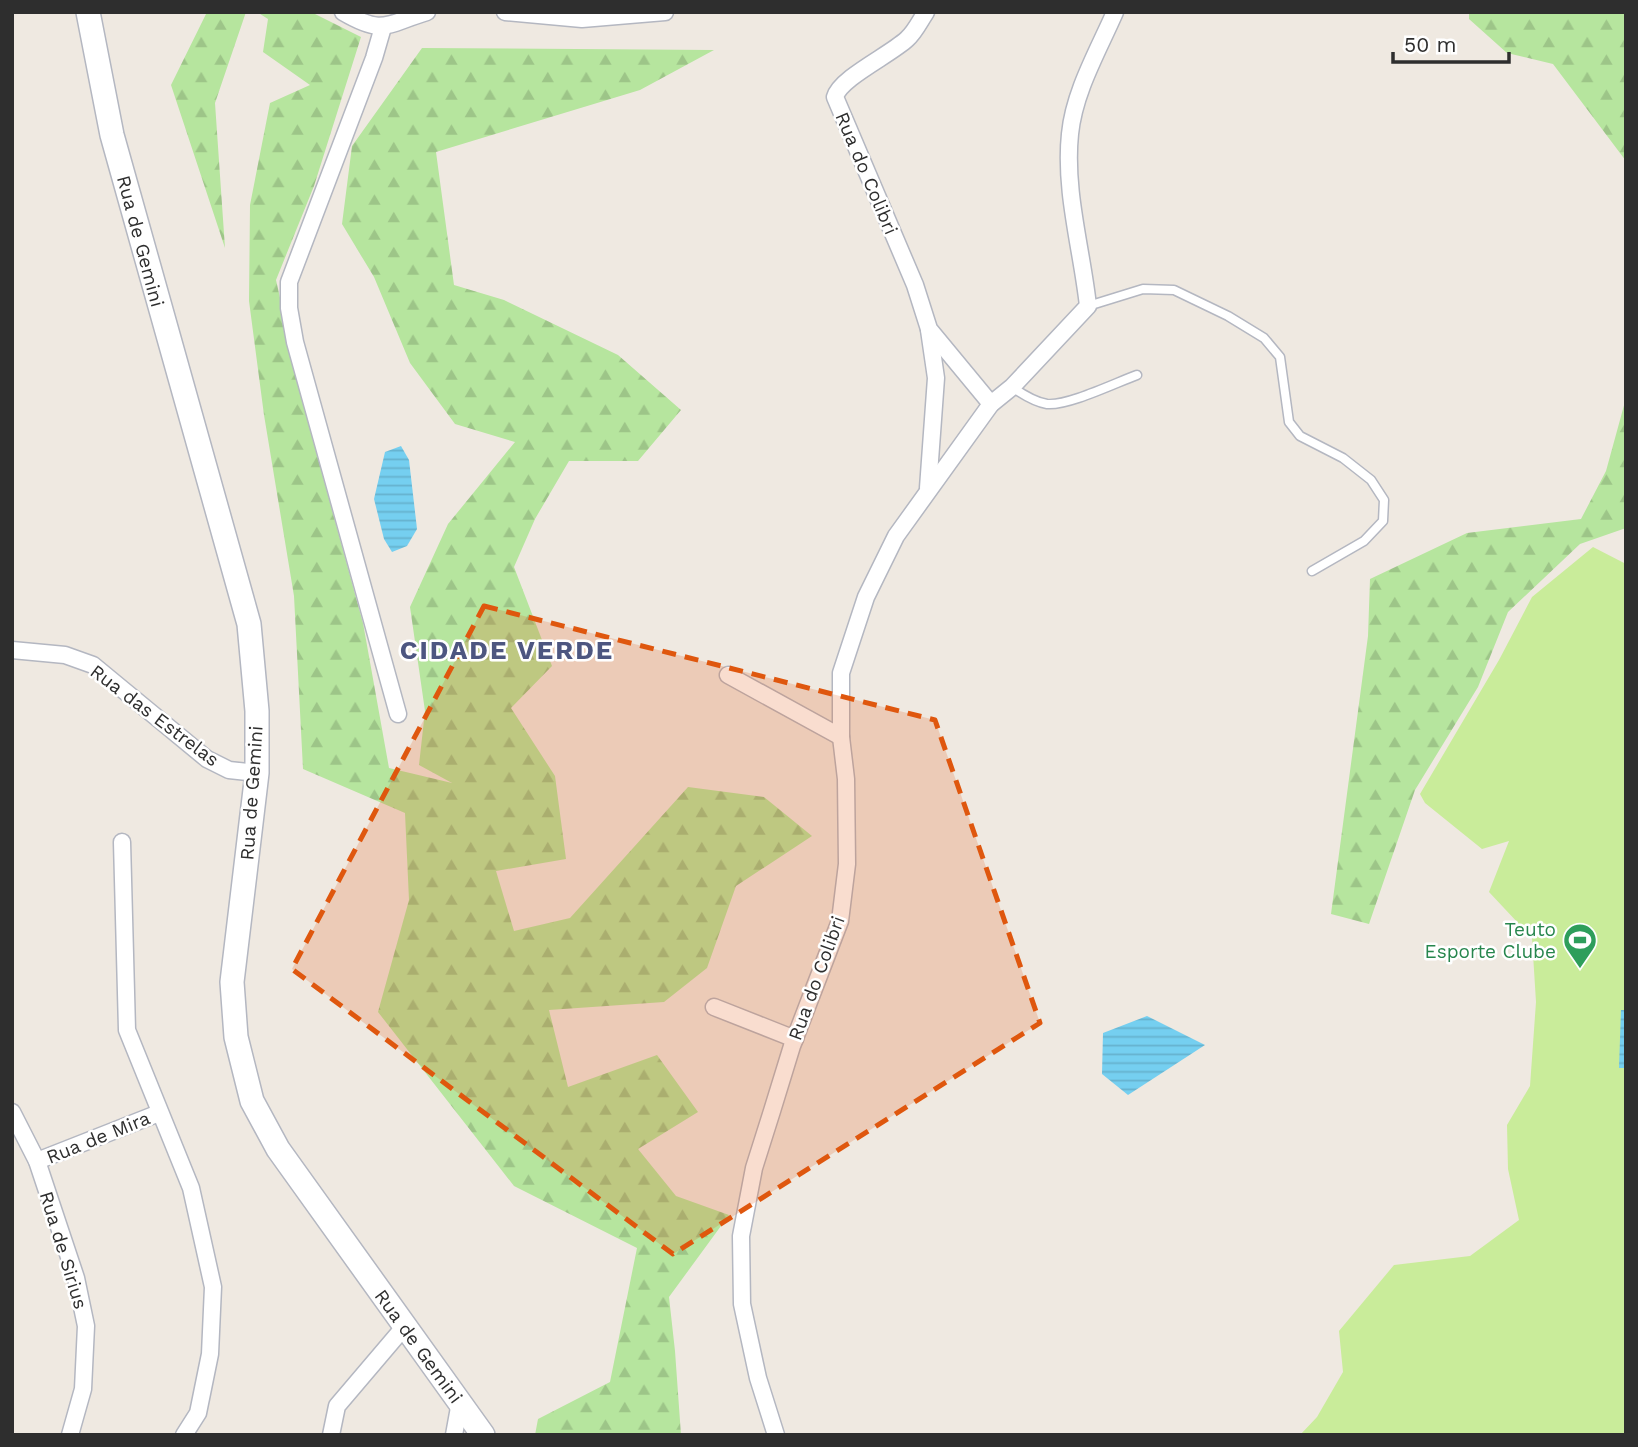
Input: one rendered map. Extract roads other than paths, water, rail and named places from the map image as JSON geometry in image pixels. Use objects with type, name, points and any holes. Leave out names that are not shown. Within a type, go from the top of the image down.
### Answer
[{"type":"street","name":"Rua de Gemini","points":[[88,12],[112,135],[249,624],[257,711],[257,773],[232,982],[236,1037],[252,1101],[278,1149],[483,1435]]},
{"type":"street","points":[[343,12],[374,27],[383,27],[427,12]]},
{"type":"street","points":[[505,12],[582,19],[665,12]]},
{"type":"street","name":"Rua do Colibri","points":[[926,12],[910,37],[888,55],[841,85],[835,97],[915,285],[929,328],[936,378],[928,491]]},
{"type":"street","points":[[990,404],[1012,387],[1087,306],[1071,191],[1070,132],[1080,93],[1115,12]]},
{"type":"street","points":[[383,27],[374,58],[289,282],[289,309],[295,342],[398,714]]},
{"type":"street","name":"Rua do Colibri","points":[[776,1435],[758,1378],[742,1304],[741,1236],[754,1168],[795,1038],[840,921],[847,864],[841,673],[866,597],[895,536],[990,404],[929,328]]},
{"type":"street","name":"Rua das Estrelas","points":[[12,650],[65,655],[93,665],[207,759],[229,769],[257,773]]},
{"type":"street","points":[[728,675],[841,737]]},
{"type":"street","points":[[122,842],[127,1030],[191,1188],[213,1287],[211,1354],[198,1413],[184,1435]]},
{"type":"street","points":[[714,1007],[795,1038]]},
{"type":"street","name":"Rua de Sirius","points":[[12,1112],[37,1161],[76,1278],[86,1326],[83,1389],[70,1435]]},
{"type":"street","name":"Rua de Mira","points":[[37,1161],[159,1113]]},
{"type":"street","points":[[331,1435],[337,1406],[405,1326]]},
{"type":"street","points":[[454,1435],[460,1402]]},
{"type":"lane","points":[[1087,306],[1143,289],[1174,290],[1228,316],[1264,338],[1280,358],[1289,422],[1300,436],[1353,465],[1371,480],[1384,500],[1383,521],[1364,541],[1312,571]]},
{"type":"lane","points":[[1012,387],[1047,404],[1068,401],[1137,375]]},
{"type":"water","points":[[401,446],[409,460],[417,529],[407,546],[392,552],[384,539],[374,499],[385,452]]},
{"type":"water","points":[[1621,1010],[1626,1010],[1626,1068],[1619,1068]]},
{"type":"water","points":[[1147,1016],[1205,1045],[1128,1095],[1102,1074],[1103,1033]]},
{"type":"place","name":"Teuto Esporte Clube","points":[[1580,970]]},
{"type":"district","name":"CIDADE VERDE","points":[[507,650]]}]
